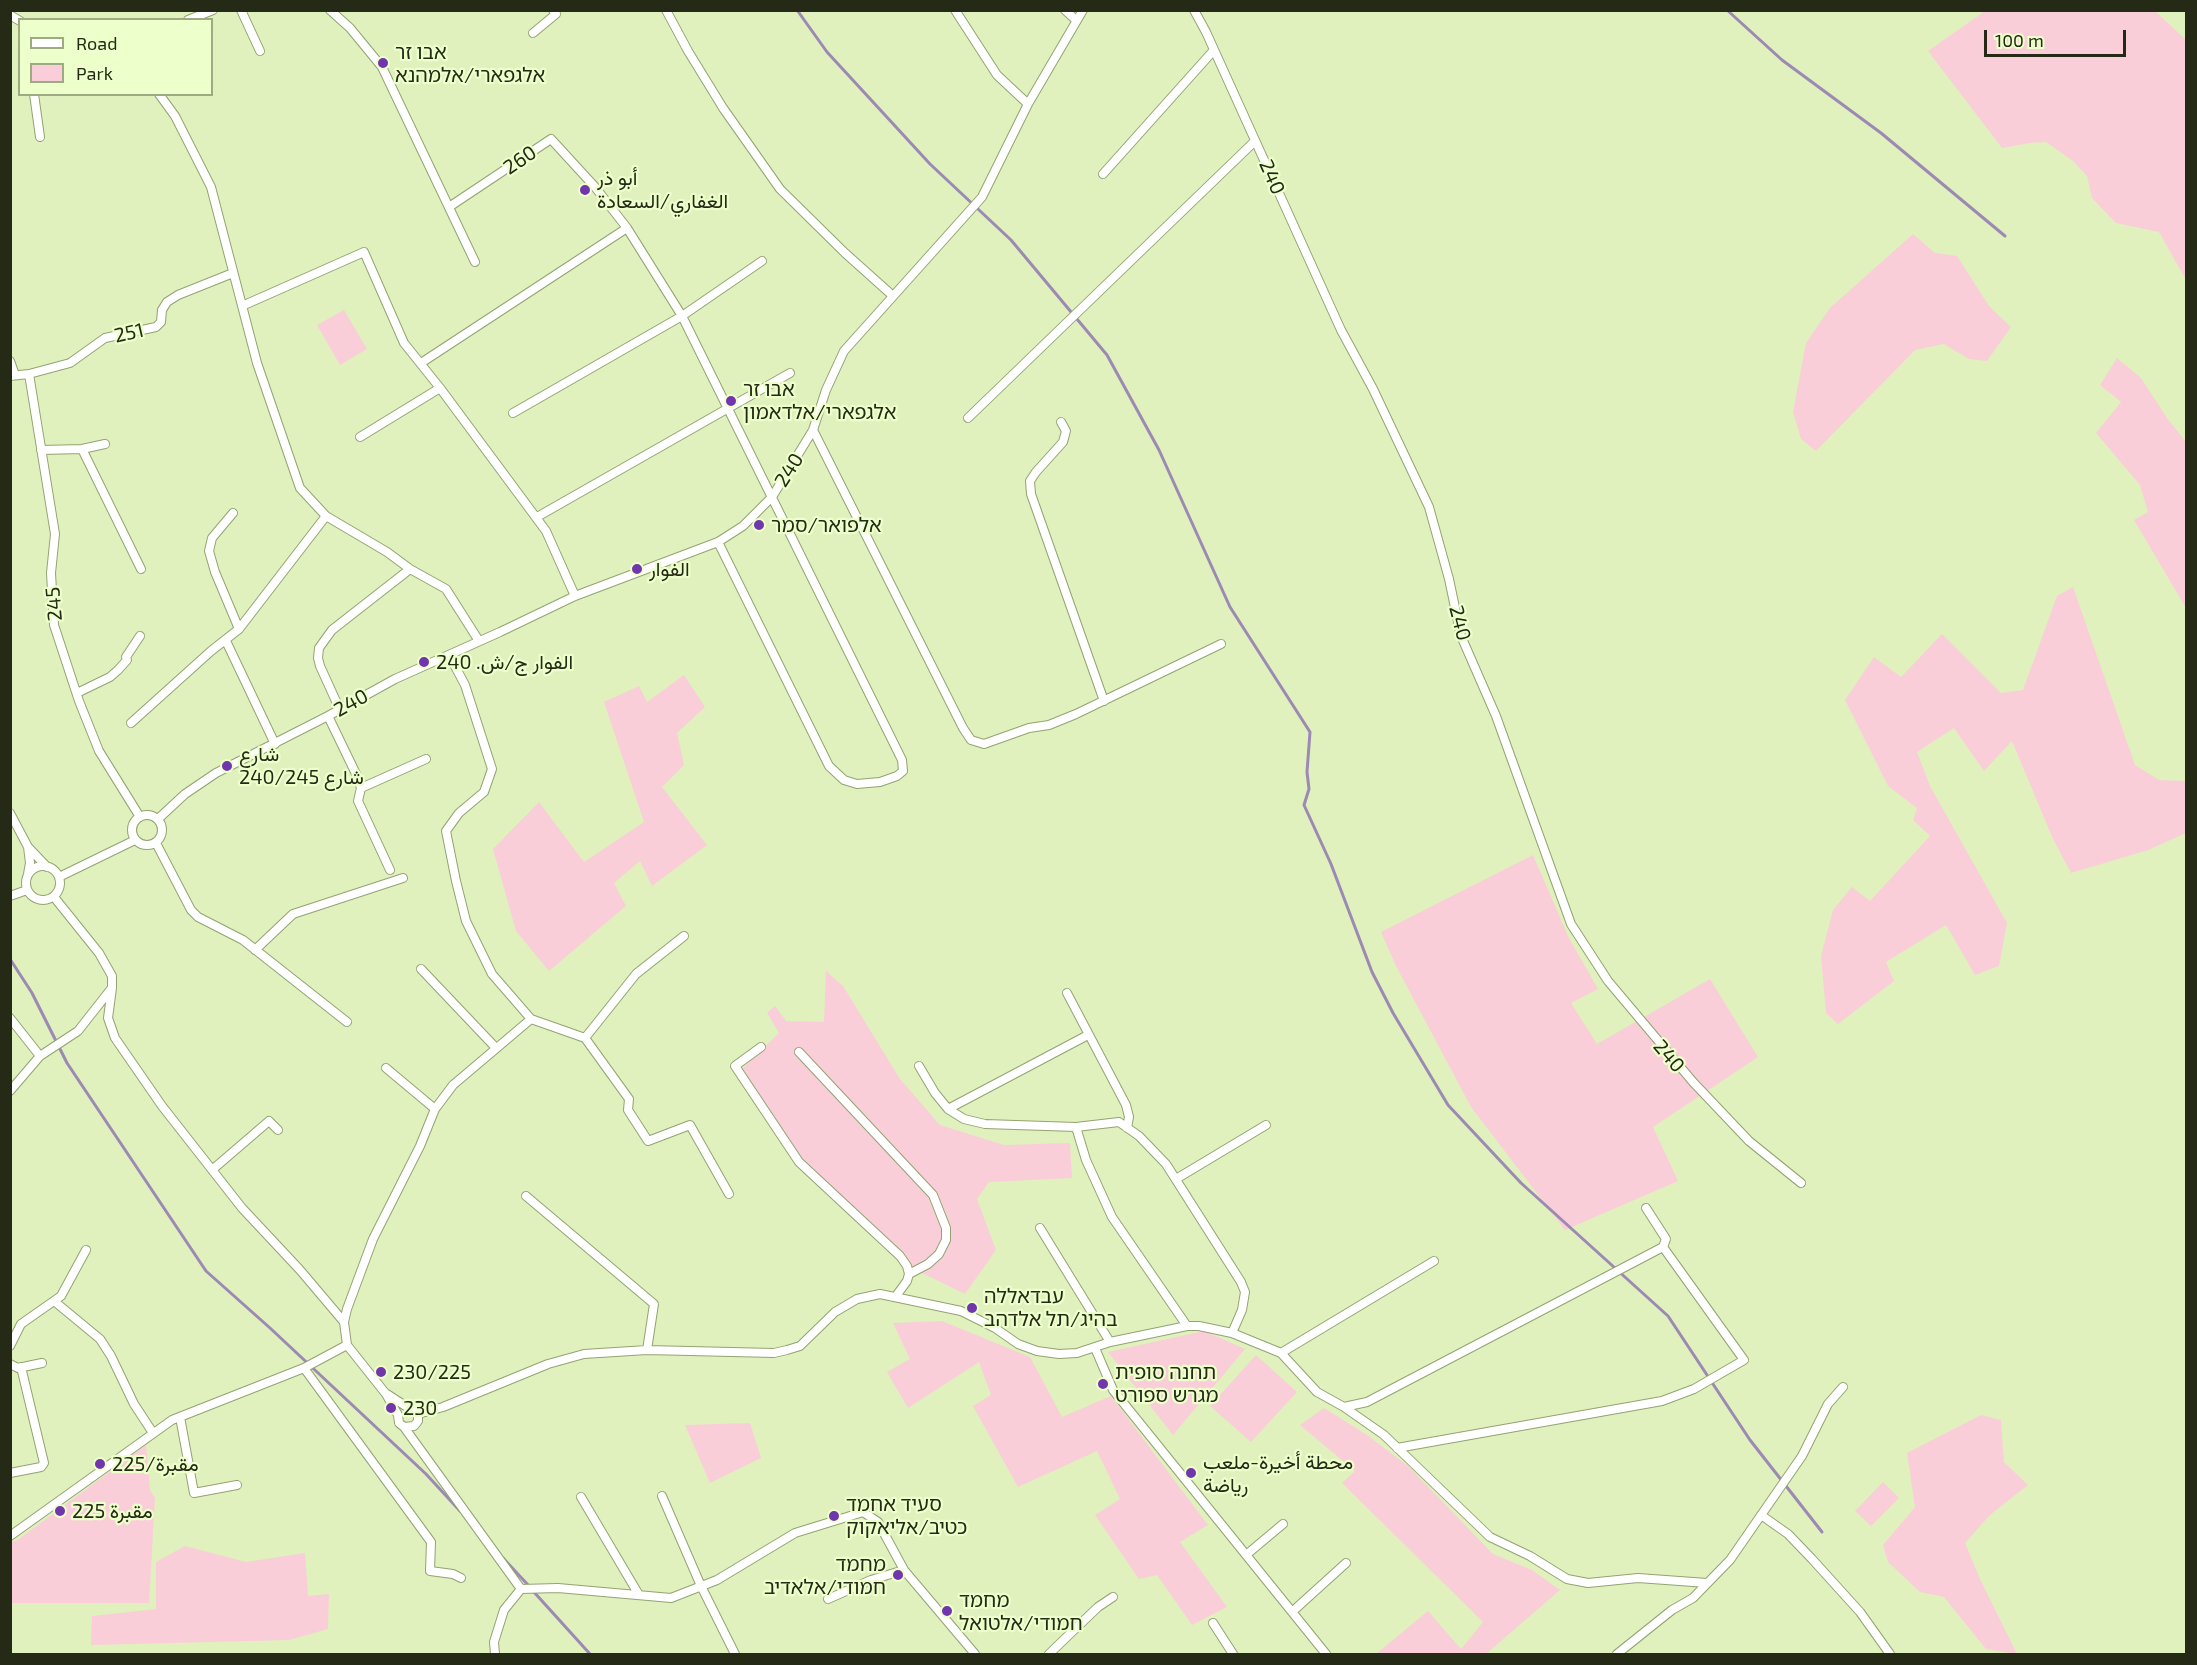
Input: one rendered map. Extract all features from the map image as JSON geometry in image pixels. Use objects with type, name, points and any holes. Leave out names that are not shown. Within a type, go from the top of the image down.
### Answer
[{"type":"street","points":[[193,18],[213,10]]},
{"type":"street","points":[[241,10],[260,51]]},
{"type":"street","points":[[330,10],[350,28],[382,67],[475,262]]},
{"type":"street","points":[[533,33],[556,14],[554,10]]},
{"type":"street","points":[[666,10],[723,108],[780,189],[844,253],[893,296]]},
{"type":"street","points":[[956,10],[997,75],[1028,104]]},
{"type":"street","points":[[1065,10],[1076,20]]},
{"type":"street","name":"240","points":[[158,819],[185,794],[216,773],[340,710],[395,679],[575,596],[718,542],[743,526],[771,497],[813,430],[826,390],[844,351],[982,197],[1028,104],[1083,10]]},
{"type":"street","name":"240","points":[[1194,10],[1341,330],[1373,389],[1429,507],[1449,579],[1461,636],[1500,728],[1571,924],[1608,981],[1679,1066],[1749,1141],[1801,1184]]},
{"type":"street","points":[[1103,174],[1214,50]]},
{"type":"street","points":[[34,96],[40,137]]},
{"type":"street","points":[[162,96],[175,116],[211,187],[257,363],[300,488],[326,516],[446,589],[478,641]]},
{"type":"street","name":"260","points":[[449,207],[551,139],[595,187],[627,228],[682,316],[902,760],[903,771],[897,776],[880,782],[857,784],[844,780],[829,766],[718,542]]},
{"type":"street","points":[[968,418],[1255,141]]},
{"type":"street","points":[[421,363],[627,228]]},
{"type":"street","points":[[242,306],[364,252],[404,343],[546,531],[575,596]]},
{"type":"street","points":[[513,413],[682,316],[762,261]]},
{"type":"street","name":"251","points":[[13,376],[70,363],[105,338],[156,327],[161,322],[162,310],[167,302],[178,295],[233,273]]},
{"type":"street","points":[[10,361],[13,376]]},
{"type":"street","points":[[537,518],[790,373]]},
{"type":"street","name":"245","points":[[29,374],[55,534],[51,573],[54,625],[99,751],[140,817]]},
{"type":"street","points":[[360,437],[440,388]]},
{"type":"street","points":[[1061,422],[1066,431],[1063,442],[1036,471],[1030,481],[1031,494],[1104,701]]},
{"type":"street","points":[[813,430],[971,740],[984,744],[1029,728],[1049,725],[1221,644]]},
{"type":"street","points":[[41,450],[82,448],[105,444]]},
{"type":"street","points":[[82,448],[141,569]]},
{"type":"street","points":[[233,513],[212,538],[209,551],[215,572],[240,629]]},
{"type":"street","points":[[131,723],[211,651],[240,629],[326,516]]},
{"type":"street","points":[[340,710],[320,666],[319,648],[332,630],[410,569]]},
{"type":"street","points":[[77,693],[110,677],[118,670],[127,660],[126,657],[141,636]]},
{"type":"street","points":[[226,641],[275,744]]},
{"type":"street","points":[[449,655],[465,685],[492,769],[484,792],[459,813],[446,831],[466,921],[492,974],[531,1019],[585,1038],[629,1099],[628,1110],[648,1142],[690,1125],[729,1194]]},
{"type":"street","points":[[328,716],[361,788],[358,801],[390,870]]},
{"type":"street","points":[[361,788],[426,759]]},
{"type":"street","points":[[10,813],[28,847],[59,877],[59,888],[54,897],[39,900],[27,890],[26,879],[30,863],[28,847]]},
{"type":"street","points":[[150,815],[158,819],[162,830],[160,839],[156,843],[148,846],[135,840],[132,827],[140,817],[150,815]]},
{"type":"street","points":[[59,877],[135,840]]},
{"type":"street","points":[[156,843],[191,910],[243,940],[347,1022]]},
{"type":"street","points":[[28,874],[36,867],[47,867]]},
{"type":"street","points":[[255,950],[293,914],[403,878]]},
{"type":"street","points":[[10,896],[27,890]]},
{"type":"street","points":[[54,897],[99,953],[112,976],[108,1018],[115,1038],[162,1106],[242,1208],[300,1270],[344,1322]]},
{"type":"street","points":[[585,1038],[636,974],[684,936]]},
{"type":"street","points":[[420,969],[496,1048]]},
{"type":"street","points":[[10,1091],[40,1056],[78,1031],[112,988]]},
{"type":"street","points":[[1067,993],[1126,1105],[1129,1117],[1127,1128]]},
{"type":"street","points":[[10,1018],[40,1056]]},
{"type":"street","points":[[521,1589],[399,1423],[398,1415],[386,1394],[347,1345],[344,1322],[372,1239],[420,1146],[435,1109],[453,1085],[531,1019]]},
{"type":"street","points":[[948,1109],[1088,1035]]},
{"type":"street","points":[[761,1047],[735,1066],[799,1162],[900,1256],[909,1274],[907,1281],[896,1296]]},
{"type":"street","points":[[799,1052],[933,1195],[946,1228],[946,1240],[939,1254],[928,1264],[909,1274]]},
{"type":"street","points":[[919,1066],[935,1094],[948,1109],[964,1119],[985,1124],[1076,1127],[1119,1122],[1139,1136],[1166,1164],[1241,1282],[1245,1292],[1242,1310],[1232,1333]]},
{"type":"street","points":[[386,1068],[435,1109]]},
{"type":"street","points":[[212,1170],[269,1121],[278,1130]]},
{"type":"street","points":[[1176,1179],[1266,1125]]},
{"type":"street","points":[[1076,1127],[1086,1160],[1112,1217],[1187,1326]]},
{"type":"street","points":[[526,1196],[654,1304],[647,1350]]},
{"type":"street","points":[[1344,1407],[1367,1402],[1663,1247],[1666,1239],[1646,1208]]},
{"type":"street","points":[[1040,1228],[1110,1341]]},
{"type":"street","points":[[1397,1448],[1662,1401],[1694,1389],[1744,1360],[1663,1247]]},
{"type":"street","points":[[10,1346],[21,1324],[60,1296],[86,1250]]},
{"type":"street","points":[[1281,1353],[1434,1261]]},
{"type":"street","points":[[418,1414],[443,1407],[548,1364],[584,1354],[647,1350],[774,1353],[787,1350],[800,1346],[835,1312],[857,1299],[880,1294],[961,1311],[995,1328],[1018,1344],[1037,1351],[1059,1354],[1077,1353],[1110,1341],[1187,1326],[1200,1326],[1232,1333],[1281,1353],[1317,1392],[1344,1407],[1384,1435],[1490,1537],[1530,1556],[1567,1579],[1588,1584],[1638,1578],[1707,1583]]},
{"type":"street","points":[[54,1301],[100,1339],[111,1356],[134,1404],[153,1433]]},
{"type":"street","points":[[10,1536],[153,1433],[180,1417],[303,1368],[347,1345]]},
{"type":"street","points":[[1095,1348],[1113,1390],[1326,1654]]},
{"type":"street","points":[[10,1364],[18,1368],[42,1363]]},
{"type":"street","points":[[10,1473],[41,1467],[44,1463],[21,1367]]},
{"type":"street","points":[[303,1368],[431,1542],[430,1571],[453,1574],[461,1578]]},
{"type":"street","points":[[1617,1654],[1672,1610],[1694,1598],[1730,1560],[1802,1456],[1828,1404],[1843,1387]]},
{"type":"street","points":[[386,1394],[407,1407],[414,1408],[418,1414],[418,1420],[414,1426],[417,1445]]},
{"type":"street","points":[[398,1415],[400,1410],[407,1407]]},
{"type":"street","points":[[180,1417],[194,1493],[237,1485]]},
{"type":"street","points":[[404,1427],[414,1426]]},
{"type":"street","points":[[662,1496],[700,1586],[735,1654]]},
{"type":"street","points":[[581,1497],[639,1595]]},
{"type":"street","points":[[495,1654],[495,1642],[504,1610],[521,1589],[558,1588],[671,1598],[717,1580],[795,1533],[863,1512],[878,1522],[904,1570],[975,1654]]},
{"type":"street","points":[[1761,1515],[1788,1534],[1812,1558],[1860,1612],[1890,1654]]},
{"type":"street","points":[[1245,1555],[1283,1524]]},
{"type":"street","points":[[1293,1611],[1346,1563]]},
{"type":"street","points":[[828,1599],[871,1580],[904,1570]]},
{"type":"street","points":[[1049,1654],[1098,1607],[1113,1597]]},
{"type":"street","points":[[1213,1623],[1233,1654]]},
{"type":"green space","points":[[1985,11],[2155,11],[2186,40],[2186,280],[2159,232],[2116,223],[2092,198],[2087,176],[2073,161],[2046,142],[2002,148],[1928,51]]},
{"type":"green space","points":[[1913,234],[1935,253],[1957,256],[1989,306],[2011,327],[1987,361],[1969,359],[1944,344],[1915,350],[1816,451],[1801,439],[1793,412],[1806,343],[1830,308]]},
{"type":"green space","points":[[344,310],[367,349],[340,365],[317,325]]},
{"type":"green space","points":[[2117,358],[2141,378],[2186,442],[2186,608],[2134,520],[2148,512],[2140,485],[2096,433],[2121,402],[2100,385]]},
{"type":"green space","points":[[2073,587],[2135,765],[2159,780],[2186,781],[2186,833],[2148,850],[2071,873],[2053,839],[2012,741],[1984,771],[1954,728],[1917,752],[1930,786],[2007,923],[1999,966],[1975,975],[1946,925],[1886,962],[1894,981],[1838,1024],[1826,1013],[1821,956],[1833,910],[1852,887],[1870,901],[1930,836],[1913,820],[1917,808],[1888,786],[1845,700],[1874,657],[1901,677],[1942,634],[2001,693],[2023,690],[2057,596]]},
{"type":"green space","points":[[684,675],[705,707],[677,733],[684,765],[662,787],[707,845],[652,886],[640,861],[614,883],[626,906],[549,971],[516,931],[493,849],[539,802],[584,862],[644,822],[604,702],[639,686],[647,702]]},
{"type":"green space","points":[[1533,855],[1569,938],[1598,989],[1571,1003],[1597,1044],[1710,979],[1758,1057],[1653,1127],[1678,1181],[1565,1230],[1471,1107],[1396,966],[1381,932]]},
{"type":"green space","points":[[826,971],[843,986],[900,1079],[940,1125],[1004,1145],[1070,1143],[1072,1178],[989,1182],[977,1199],[996,1250],[965,1294],[914,1269],[793,1154],[741,1070],[779,1033],[767,1013],[775,1006],[786,1021],[824,1022]]},
{"type":"green space","points":[[942,1321],[1030,1357],[1062,1417],[1111,1396],[1208,1525],[1180,1542],[1227,1607],[1192,1625],[1157,1575],[1139,1579],[1095,1515],[1120,1499],[1097,1451],[1018,1487],[973,1406],[991,1395],[979,1362],[908,1408],[887,1372],[910,1359],[893,1323]]},
{"type":"green space","points":[[1204,1331],[1245,1349],[1173,1435],[1108,1352]]},
{"type":"green space","points":[[1256,1355],[1297,1392],[1251,1442],[1210,1406]]},
{"type":"green space","points":[[1324,1408],[1367,1435],[1408,1466],[1493,1554],[1532,1570],[1560,1590],[1486,1654],[1376,1654],[1428,1611],[1461,1649],[1483,1622],[1342,1483],[1355,1471],[1300,1425]]},
{"type":"green space","points":[[1981,1415],[2001,1420],[2004,1462],[2028,1485],[1990,1515],[1965,1543],[2017,1654],[1986,1649],[1944,1597],[1920,1592],[1888,1562],[1883,1545],[1915,1507],[1907,1453]]},
{"type":"green space","points":[[750,1423],[761,1458],[710,1483],[685,1425]]},
{"type":"green space","points":[[146,1445],[150,1490],[155,1498],[149,1603],[11,1603],[11,1542],[16,1541]]},
{"type":"green space","points":[[1883,1482],[1899,1498],[1871,1526],[1855,1511]]},
{"type":"green space","points":[[185,1546],[246,1562],[305,1553],[308,1596],[329,1594],[328,1629],[289,1640],[91,1645],[92,1616],[156,1609],[156,1562]]},
{"type":"waterway","points":[[797,10],[827,52],[930,164],[1011,240],[1107,355],[1159,450],[1230,607],[1310,732],[1307,772],[1309,789],[1304,805],[1331,864],[1372,972],[1393,1013],[1448,1105],[1521,1183],[1668,1316],[1750,1440],[1822,1532]]},
{"type":"waterway","points":[[1727,10],[1782,60],[1881,133],[2005,236]]},
{"type":"waterway","points":[[10,959],[32,993],[67,1063],[206,1271],[426,1474],[460,1511]]},
{"type":"waterway","points":[[503,1558],[529,1586]]},
{"type":"waterway","points":[[533,1591],[590,1654]]},
{"type":"place","name":"אבו זר אלגפארי/אלמהנא","points":[[383,63]]},
{"type":"place","name":"أبو ذر الغفاري/السعادة","points":[[585,190]]},
{"type":"place","name":"אבו זר אלגפארי/אלדאמון","points":[[731,401]]},
{"type":"place","name":"אלפואר/סמר","points":[[759,525]]},
{"type":"place","name":"الفوار","points":[[637,569]]},
{"type":"place","name":"الفوار ج/ش. 240","points":[[424,662]]},
{"type":"place","name":"شارع 240/شارع 245","points":[[227,766]]},
{"type":"place","name":"עבדאללה בהיג/תל אלדהב","points":[[972,1308]]},
{"type":"place","name":"230/225","points":[[381,1372]]},
{"type":"place","name":"תחנה סופית מגרש ספורט","points":[[1103,1384]]},
{"type":"place","name":"230","points":[[391,1408]]},
{"type":"place","name":"مقبرة/225","points":[[100,1464]]},
{"type":"place","name":"محطة أخيرة-ملعب رياضة","points":[[1191,1473]]},
{"type":"place","name":"مقبرة 225","points":[[60,1511]]},
{"type":"place","name":"סעיד אחמד כטיב/אליאקוק","points":[[834,1516]]},
{"type":"place","name":"מחמד חמודי/אלאדיב","points":[[898,1575]]},
{"type":"place","name":"מחמד חמודי/אלטואל","points":[[947,1611]]}]
